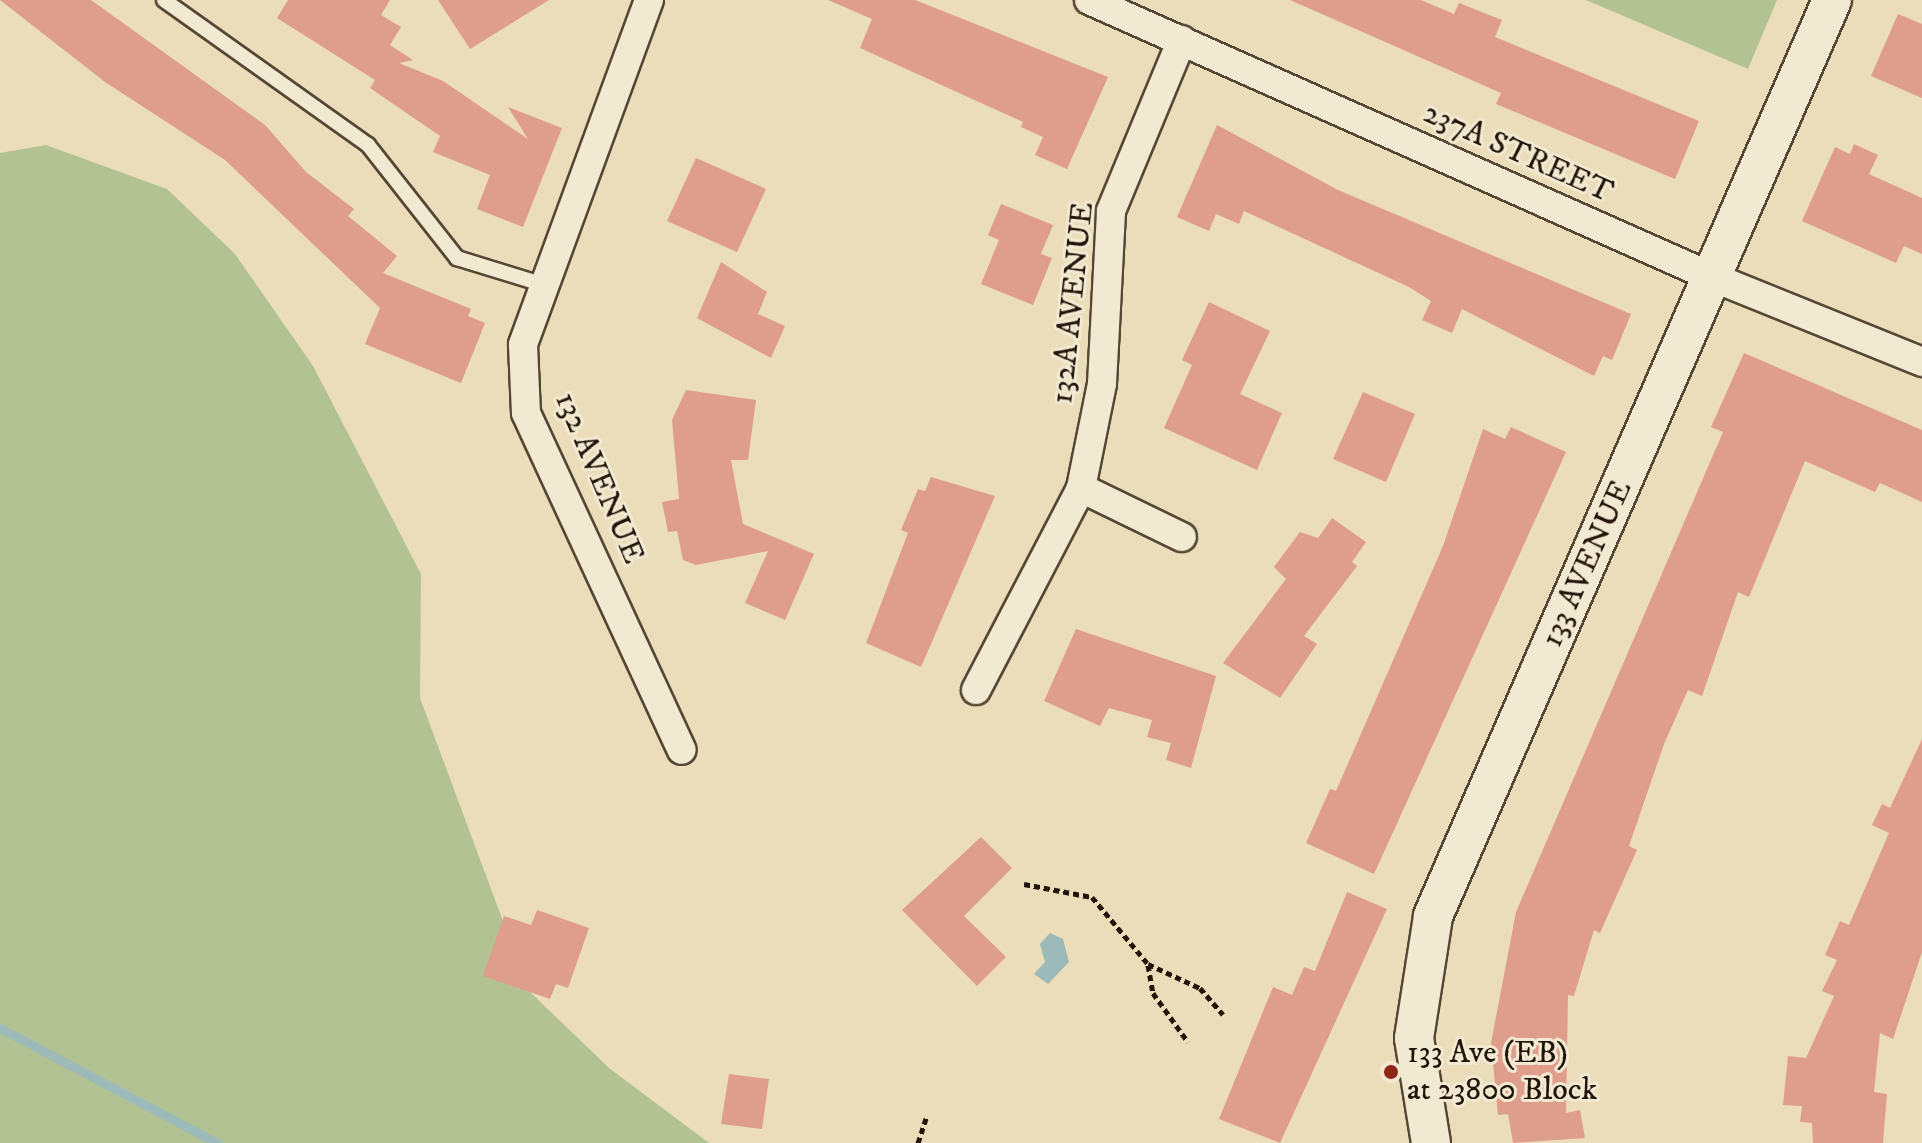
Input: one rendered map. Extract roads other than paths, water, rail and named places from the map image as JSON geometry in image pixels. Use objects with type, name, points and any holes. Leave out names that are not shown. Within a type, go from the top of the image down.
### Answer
[{"type":"street","name":"132 AVENUE","points":[[649,0],[523,345],[526,413],[682,750]]},
{"type":"street","name":"237A STREET","points":[[1089,0],[1712,277],[1922,362]]},
{"type":"street","name":"133 AVENUE","points":[[1431,1143],[1414,1038],[1433,916],[1832,0]]},
{"type":"street","name":"132A AVENUE","points":[[976,690],[1081,488],[1102,384],[1111,211],[1182,40]]},
{"type":"street","points":[[1081,488],[1182,537]]},
{"type":"lane","points":[[164,0],[368,145],[457,258],[545,285]]},
{"type":"water","points":[[1050,933],[1063,939],[1069,962],[1048,984],[1034,974],[1045,962],[1040,944]]},
{"type":"waterway","points":[[0,1028],[217,1143]]},
{"type":"place","name":"133 Ave (EB) at 23800 Block","points":[[1391,1072]]}]
